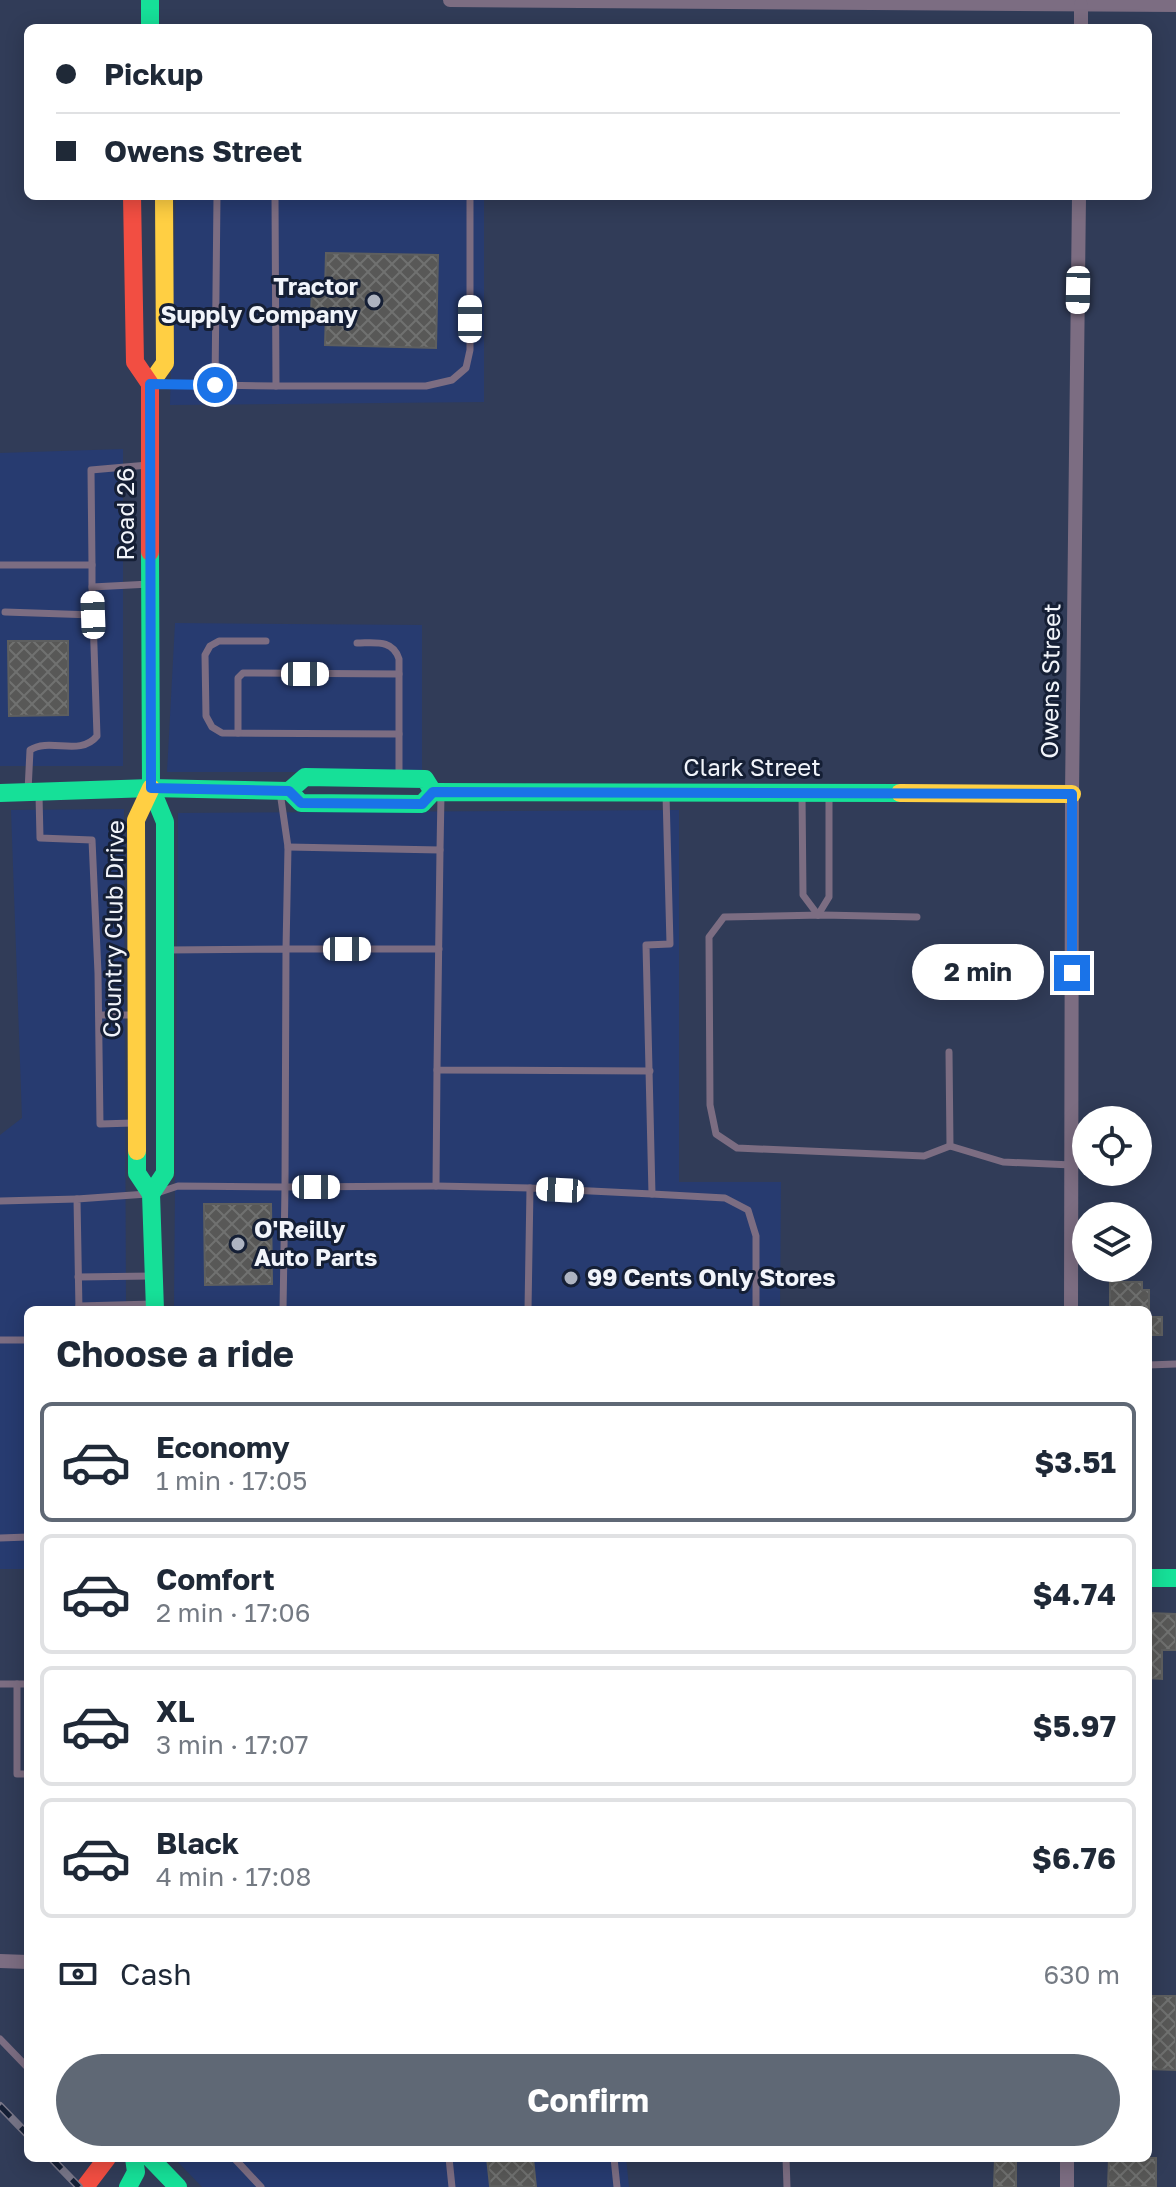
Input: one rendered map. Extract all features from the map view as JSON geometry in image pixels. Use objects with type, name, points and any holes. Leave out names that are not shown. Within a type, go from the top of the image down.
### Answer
[{"type":"street","points":[[150,0],[150,24]]},
{"type":"street","points":[[450,0],[1173,3]]},
{"type":"street","points":[[1081,5],[1081,24]]},
{"type":"street","name":"Road 26","points":[[132,200],[135,362],[150,384],[151,788]]},
{"type":"street","name":"Road 26","points":[[150,384],[165,363],[164,200]]},
{"type":"street","name":"Owens Street","points":[[1072,1106],[1079,200]]},
{"type":"street","name":"Clark Street","points":[[285,791],[305,777],[425,779],[437,792]]},
{"type":"street","points":[[317,803],[321,796],[330,792],[395,790],[399,778]]},
{"type":"street","name":"Clark Street","points":[[0,793],[151,788],[285,791],[301,803],[422,804],[437,792],[1072,794]]},
{"type":"street","name":"Country Club Drive","points":[[151,788],[165,822],[165,1173],[151,1194]]},
{"type":"street","name":"Country Club Drive","points":[[151,788],[136,820],[136,1123],[137,1173],[151,1194],[155,1306]]},
{"type":"street","name":"Owens Street","points":[[1071,1306],[1072,1165]]},
{"type":"street","points":[[1152,1578],[1176,1578]]},
{"type":"street","points":[[0,1961],[24,1962]]},
{"type":"street","points":[[85,2187],[102,2162]]},
{"type":"street","points":[[128,2187],[136,2172],[135,2162]]},
{"type":"street","points":[[154,2162],[178,2187]]},
{"type":"street","points":[[1067,2162],[1067,2187]]},
{"type":"lane","points":[[215,385],[217,200]]},
{"type":"lane","points":[[275,200],[276,386]]},
{"type":"lane","points":[[150,384],[426,386],[452,380],[466,368],[470,350],[470,200]]},
{"type":"lane","points":[[136,1123],[100,1124],[92,840],[40,838],[30,750],[38,745],[80,747],[92,743],[97,736],[91,470],[150,465]]},
{"type":"lane","points":[[0,565],[92,565]]},
{"type":"lane","points":[[92,587],[150,584]]},
{"type":"lane","points":[[5,612],[93,615]]},
{"type":"lane","points":[[266,641],[219,641],[210,646],[205,655],[206,716],[212,727],[222,733],[399,734]]},
{"type":"lane","points":[[357,643],[386,643],[396,650],[399,659],[399,778]]},
{"type":"lane","points":[[238,733],[238,678],[243,673],[399,674]]},
{"type":"lane","points":[[283,1306],[288,847],[285,791]]},
{"type":"lane","points":[[436,1186],[440,850],[437,792]]},
{"type":"lane","points":[[652,1194],[646,945],[670,944],[666,792]]},
{"type":"lane","points":[[802,792],[803,895],[818,915]]},
{"type":"lane","points":[[818,915],[829,897],[830,792]]},
{"type":"lane","points":[[288,847],[440,850]]},
{"type":"lane","points":[[917,917],[724,917],[709,937],[710,1105],[716,1134],[737,1148],[924,1156],[950,1146],[1003,1162],[1072,1165]]},
{"type":"lane","points":[[165,951],[439,949]]},
{"type":"lane","points":[[99,1015],[136,1015]]},
{"type":"lane","points":[[949,1052],[950,1146]]},
{"type":"lane","points":[[437,1070],[650,1071]]},
{"type":"lane","points":[[0,1201],[151,1194],[178,1186],[530,1188],[725,1198],[748,1210],[756,1236],[756,1306]]},
{"type":"lane","points":[[528,1306],[530,1188]]},
{"type":"lane","points":[[77,1199],[79,1306]]},
{"type":"lane","points":[[78,1277],[154,1276]]},
{"type":"lane","points":[[0,1340],[24,1340]]},
{"type":"lane","points":[[1152,1365],[1176,1364]]},
{"type":"lane","points":[[0,1538],[24,1537]]},
{"type":"lane","points":[[0,1684],[24,1684]]},
{"type":"lane","points":[[17,1684],[17,1774],[24,1774]]},
{"type":"lane","points":[[0,2039],[24,2064]]},
{"type":"lane","points":[[238,2162],[261,2187]]},
{"type":"lane","points":[[449,2162],[452,2187]]},
{"type":"lane","points":[[614,2162],[617,2187]]},
{"type":"lane","points":[[786,2162],[787,2187]]},
{"type":"shaded area","points":[[176,200],[484,200],[484,402],[170,405]]},
{"type":"shaded area","points":[[123,449],[123,766],[0,766],[0,453]]},
{"type":"shaded area","points":[[175,623],[422,625],[422,772],[167,772]]},
{"type":"shaded area","points":[[124,809],[126,1306],[24,1306],[24,1569],[0,1569],[0,1135],[22,1118],[11,810]]},
{"type":"shaded area","points":[[679,810],[679,1182],[781,1182],[780,1306],[174,1306],[178,813]]},
{"type":"shaded area","points":[[178,2162],[626,2162],[629,2187],[202,2187]]},
{"type":"building","name":"Tractor Supply Company","points":[[326,253],[438,255],[436,348],[325,345],[326,312],[311,312],[312,290],[325,290]]},
{"type":"building","points":[[8,641],[68,641],[68,715],[9,716]]},
{"type":"building","name":"O'Reilly Auto Parts","points":[[204,1204],[271,1204],[272,1284],[205,1285]]},
{"type":"building","points":[[1110,1282],[1142,1282],[1142,1290],[1149,1290],[1149,1306],[1110,1306]]},
{"type":"building","points":[[1152,1317],[1162,1317],[1162,1335],[1152,1335]]},
{"type":"building","points":[[1152,1613],[1176,1614],[1176,1650],[1162,1650],[1162,1679],[1152,1678]]},
{"type":"building","points":[[1152,1996],[1176,1996],[1176,2070],[1152,2069]]},
{"type":"building","points":[[1152,2158],[1156,2158],[1156,2187],[1108,2187],[1109,2162],[1152,2162]]},
{"type":"building","points":[[487,2162],[533,2162],[536,2187],[490,2186]]},
{"type":"building","points":[[995,2162],[1016,2162],[1016,2187],[994,2187]]},
{"type":"railway","points":[[0,2106],[24,2131]]},
{"type":"railway","points":[[55,2162],[79,2187]]},
{"type":"traffic: fast","points":[[150,0],[150,24]]},
{"type":"traffic: fast","points":[[150,552],[151,788],[165,822],[165,1173],[151,1194]]},
{"type":"traffic: fast","points":[[0,793],[151,788],[289,791],[305,777],[425,779],[433,792]]},
{"type":"traffic: fast","points":[[289,791],[301,803],[422,804],[433,792],[900,793]]},
{"type":"traffic: fast","points":[[137,1151],[137,1173],[151,1194],[155,1306]]},
{"type":"traffic: fast","points":[[1152,1578],[1176,1578]]},
{"type":"traffic: fast","points":[[128,2187],[136,2172],[135,2162]]},
{"type":"traffic: fast","points":[[154,2162],[178,2187]]},
{"type":"traffic: slow","points":[[150,384],[165,363],[164,200]]},
{"type":"traffic: slow","points":[[137,1151],[136,820],[151,788]]},
{"type":"traffic: slow","points":[[900,793],[1072,794]]},
{"type":"traffic: jam","points":[[132,200],[135,362],[150,384],[150,552]]},
{"type":"traffic: jam","points":[[85,2187],[104,2162]]},
{"type":"place","name":"Tractor Supply Company","points":[[374,301]]},
{"type":"place","name":"O'Reilly Auto Parts","points":[[238,1244]]},
{"type":"place","name":"99 Cents Only Stores","points":[[571,1278]]},
{"type":"route","points":[[215,385],[150,384],[151,788],[289,791],[301,803],[422,804],[433,792],[1072,794],[1072,973]]}]
